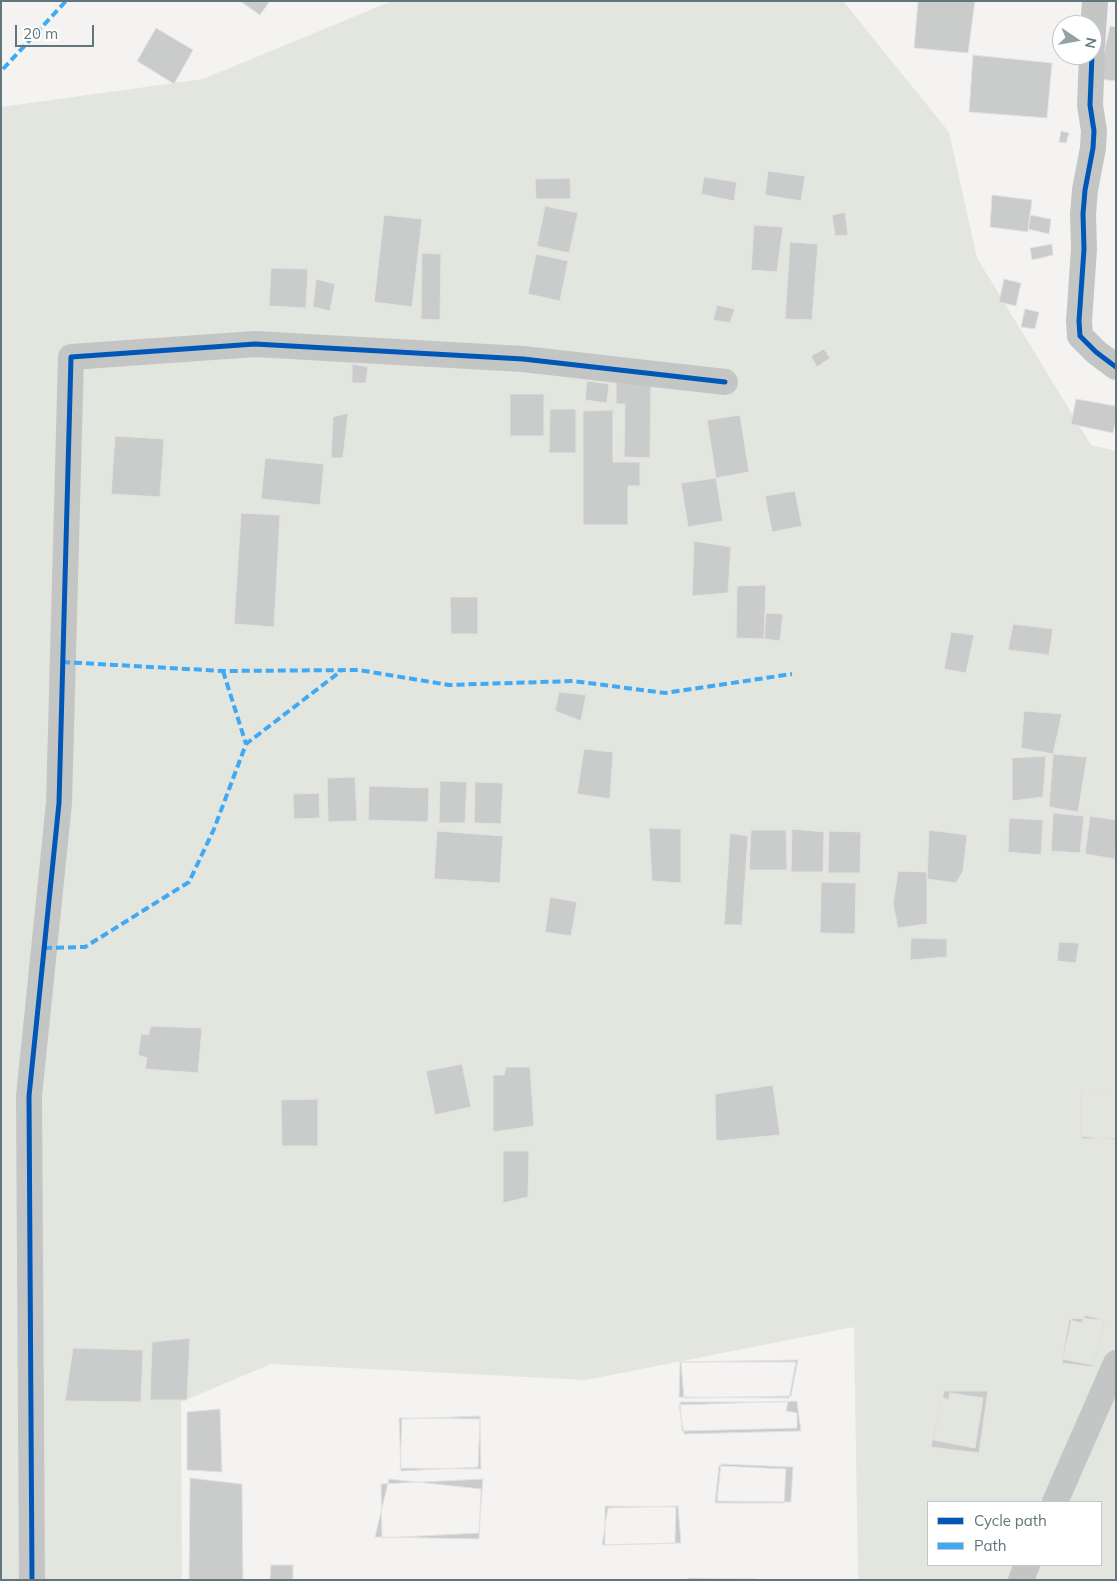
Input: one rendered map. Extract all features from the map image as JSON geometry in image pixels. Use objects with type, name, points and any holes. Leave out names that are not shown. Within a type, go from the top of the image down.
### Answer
[{"type":"street","points":[[1094,15],[1095,1]]},
{"type":"street","points":[[1092,65],[1090,105],[1094,131],[1083,214],[1084,249],[1079,321],[1080,336],[1096,352],[1116,367]]},
{"type":"street","points":[[32,1580],[29,1096],[59,803],[71,357],[255,344],[523,358],[725,382]]},
{"type":"street","points":[[1055,1501],[1116,1363]]},
{"type":"street","points":[[1021,1580],[1027,1566]]},
{"type":"shaded area","points":[[392,1],[843,1],[949,132],[977,258],[1091,445],[1116,451],[1116,1580],[858,1580],[854,1327],[586,1380],[271,1364],[181,1402],[182,1580],[1,1580],[1,107],[203,79]]},
{"type":"building","points":[[240,1],[270,1],[260,15]]},
{"type":"building","points":[[918,1],[975,1],[968,53],[914,48]]},
{"type":"building","points":[[1110,26],[1116,27],[1116,81],[1098,79]]},
{"type":"building","points":[[156,28],[193,50],[174,84],[137,61]]},
{"type":"building","points":[[973,55],[1052,63],[1047,118],[969,112]]},
{"type":"building","points":[[1061,131],[1069,133],[1066,143],[1059,142]]},
{"type":"building","points":[[768,171],[805,176],[801,201],[765,195]]},
{"type":"building","points":[[704,177],[737,182],[734,201],[701,194]]},
{"type":"building","points":[[570,178],[571,199],[536,199],[535,179]]},
{"type":"building","points":[[992,195],[1032,200],[1028,232],[990,227]]},
{"type":"building","points":[[545,206],[578,213],[569,253],[537,246]]},
{"type":"building","points":[[845,212],[848,235],[835,236],[832,215]]},
{"type":"building","points":[[384,215],[422,219],[412,307],[374,302]]},
{"type":"building","points":[[1030,215],[1051,219],[1049,234],[1028,229]]},
{"type":"building","points":[[754,225],[783,227],[777,272],[751,270]]},
{"type":"building","points":[[790,242],[818,244],[812,320],[785,319]]},
{"type":"building","points":[[1052,244],[1053,255],[1032,260],[1030,248]]},
{"type":"building","points":[[422,253],[441,254],[440,320],[421,319]]},
{"type":"building","points":[[536,254],[568,261],[560,301],[528,294]]},
{"type":"building","points":[[271,268],[308,269],[306,308],[269,306]]},
{"type":"building","points":[[316,279],[335,284],[330,311],[313,307]]},
{"type":"building","points":[[1004,279],[1021,283],[1016,306],[999,302]]},
{"type":"building","points":[[717,305],[735,309],[730,323],[713,320]]},
{"type":"building","points":[[1025,309],[1039,312],[1035,329],[1021,327]]},
{"type":"building","points":[[824,349],[830,358],[817,367],[811,356]]},
{"type":"building","points":[[352,364],[368,367],[366,383],[352,383]]},
{"type":"building","points":[[616,379],[651,380],[650,458],[624,457],[625,404],[616,404]]},
{"type":"building","points":[[587,381],[609,384],[607,403],[585,400]]},
{"type":"building","points":[[510,394],[544,394],[544,436],[510,436]]},
{"type":"building","points":[[1076,399],[1116,406],[1113,433],[1071,424]]},
{"type":"building","points":[[550,409],[576,409],[576,453],[549,453]]},
{"type":"building","points":[[613,410],[613,462],[640,462],[640,486],[628,486],[628,525],[583,525],[583,411]]},
{"type":"building","points":[[348,413],[343,458],[331,458],[333,417]]},
{"type":"building","points":[[740,415],[749,472],[716,478],[707,420]]},
{"type":"building","points":[[115,436],[164,439],[160,497],[111,494]]},
{"type":"building","points":[[265,458],[324,464],[320,505],[261,499]]},
{"type":"building","points":[[716,478],[723,521],[688,527],[681,483]]},
{"type":"building","points":[[795,491],[802,526],[772,532],[765,496]]},
{"type":"building","points":[[241,513],[280,515],[274,627],[234,624]]},
{"type":"building","points":[[694,541],[731,547],[728,593],[692,596]]},
{"type":"building","points":[[766,585],[764,639],[736,638],[737,586]]},
{"type":"building","points":[[450,597],[478,597],[478,634],[451,634]]},
{"type":"building","points":[[766,613],[783,614],[780,641],[764,639]]},
{"type":"building","points":[[1013,624],[1053,629],[1049,655],[1008,650]]},
{"type":"building","points":[[951,632],[974,635],[966,673],[944,669]]},
{"type":"building","points":[[559,692],[586,695],[581,721],[555,711]]},
{"type":"building","points":[[1024,711],[1062,714],[1053,754],[1021,748]]},
{"type":"building","points":[[584,749],[613,752],[610,799],[577,794]]},
{"type":"building","points":[[1053,754],[1087,757],[1078,812],[1049,807]]},
{"type":"building","points":[[1046,756],[1043,797],[1012,801],[1012,758]]},
{"type":"building","points":[[355,777],[357,821],[328,822],[327,778]]},
{"type":"building","points":[[440,781],[467,782],[465,823],[439,823]]},
{"type":"building","points":[[475,782],[503,783],[501,824],[474,823]]},
{"type":"building","points":[[369,786],[429,788],[428,822],[368,820]]},
{"type":"building","points":[[319,793],[320,818],[294,819],[293,794]]},
{"type":"building","points":[[1053,813],[1084,816],[1080,853],[1051,851]]},
{"type":"building","points":[[1090,816],[1116,820],[1115,859],[1085,854]]},
{"type":"building","points":[[1009,818],[1043,820],[1041,855],[1008,852]]},
{"type":"building","points":[[649,828],[681,829],[681,883],[652,881]]},
{"type":"building","points":[[792,829],[824,832],[823,872],[791,872]]},
{"type":"building","points":[[751,830],[786,830],[787,870],[749,870]]},
{"type":"building","points":[[929,830],[967,835],[963,871],[956,883],[927,879]]},
{"type":"building","points":[[437,831],[503,836],[500,883],[434,879]]},
{"type":"building","points":[[829,831],[861,832],[860,873],[828,873]]},
{"type":"building","points":[[730,833],[748,836],[742,925],[724,925]]},
{"type":"building","points":[[898,871],[927,872],[927,924],[898,928],[893,904]]},
{"type":"building","points":[[821,882],[856,883],[855,934],[820,933]]},
{"type":"building","points":[[550,897],[577,902],[571,936],[545,932]]},
{"type":"building","points":[[911,938],[947,939],[947,957],[910,960]]},
{"type":"building","points":[[1059,942],[1079,943],[1076,963],[1057,961]]},
{"type":"building","points":[[151,1026],[202,1028],[198,1073],[145,1069],[147,1058],[138,1055],[141,1034],[148,1035]]},
{"type":"building","points":[[462,1064],[471,1107],[435,1115],[426,1071]]},
{"type":"building","points":[[506,1067],[530,1067],[534,1126],[493,1132],[493,1075],[504,1075]]},
{"type":"building","points":[[773,1085],[780,1135],[716,1141],[715,1094]]},
{"type":"building","points":[[1081,1091],[1116,1091],[1116,1140],[1081,1136]]},
{"type":"building","points":[[1082,1091],[1116,1091],[1116,1138],[1082,1139]]},
{"type":"building","points":[[318,1099],[318,1146],[282,1146],[281,1100]]},
{"type":"building","points":[[503,1151],[529,1151],[528,1197],[503,1203]]},
{"type":"building","points":[[1085,1315],[1105,1320],[1093,1365],[1062,1359],[1069,1320],[1082,1323]]},
{"type":"building","points":[[1072,1318],[1104,1320],[1093,1367],[1062,1363]]},
{"type":"building","points":[[190,1338],[187,1400],[150,1400],[152,1342]]},
{"type":"building","points":[[73,1348],[143,1350],[141,1402],[65,1401]]},
{"type":"building","points":[[798,1360],[791,1396],[684,1398],[681,1362]]},
{"type":"building","points":[[680,1362],[796,1362],[789,1398],[679,1397]]},
{"type":"building","points":[[944,1391],[988,1391],[979,1453],[931,1447]]},
{"type":"building","points":[[950,1393],[983,1398],[975,1448],[934,1440],[942,1397],[948,1400]]},
{"type":"building","points":[[797,1401],[801,1431],[684,1434],[679,1405]]},
{"type":"building","points":[[680,1402],[788,1402],[786,1411],[797,1413],[797,1428],[682,1431]]},
{"type":"building","points":[[220,1409],[222,1472],[187,1470],[187,1412]]},
{"type":"building","points":[[480,1416],[481,1469],[400,1468],[402,1419]]},
{"type":"building","points":[[399,1418],[480,1419],[478,1467],[401,1471]]},
{"type":"building","points":[[721,1464],[793,1467],[791,1502],[717,1501]]},
{"type":"building","points":[[719,1466],[786,1469],[784,1503],[715,1503]]},
{"type":"building","points":[[190,1478],[242,1484],[243,1580],[189,1580]]},
{"type":"building","points":[[389,1479],[481,1489],[479,1539],[375,1537]]},
{"type":"building","points":[[483,1479],[479,1533],[382,1538],[381,1484]]},
{"type":"building","points":[[605,1506],[676,1507],[675,1543],[605,1545]]},
{"type":"building","points":[[678,1506],[681,1543],[602,1545],[608,1508]]},
{"type":"building","points":[[271,1565],[293,1565],[293,1580],[270,1580]]},
{"type":"building","points":[[688,1578],[756,1579],[688,1580]]},
{"type":"marked path","points":[[3,69],[66,1]]},
{"type":"marked path","points":[[62,662],[223,671],[359,670],[449,685],[573,681],[665,693],[792,674]]},
{"type":"marked path","points":[[223,671],[246,744]]},
{"type":"marked path","points":[[44,948],[85,947],[189,882],[214,829],[246,744],[341,671]]},
{"type":"cycle path","points":[[1092,65],[1090,105],[1094,131],[1083,214],[1084,249],[1079,321],[1080,336],[1096,352],[1116,367]]},
{"type":"cycle path","points":[[32,1580],[29,1096],[59,803],[71,357],[255,344],[523,359],[725,382]]}]
